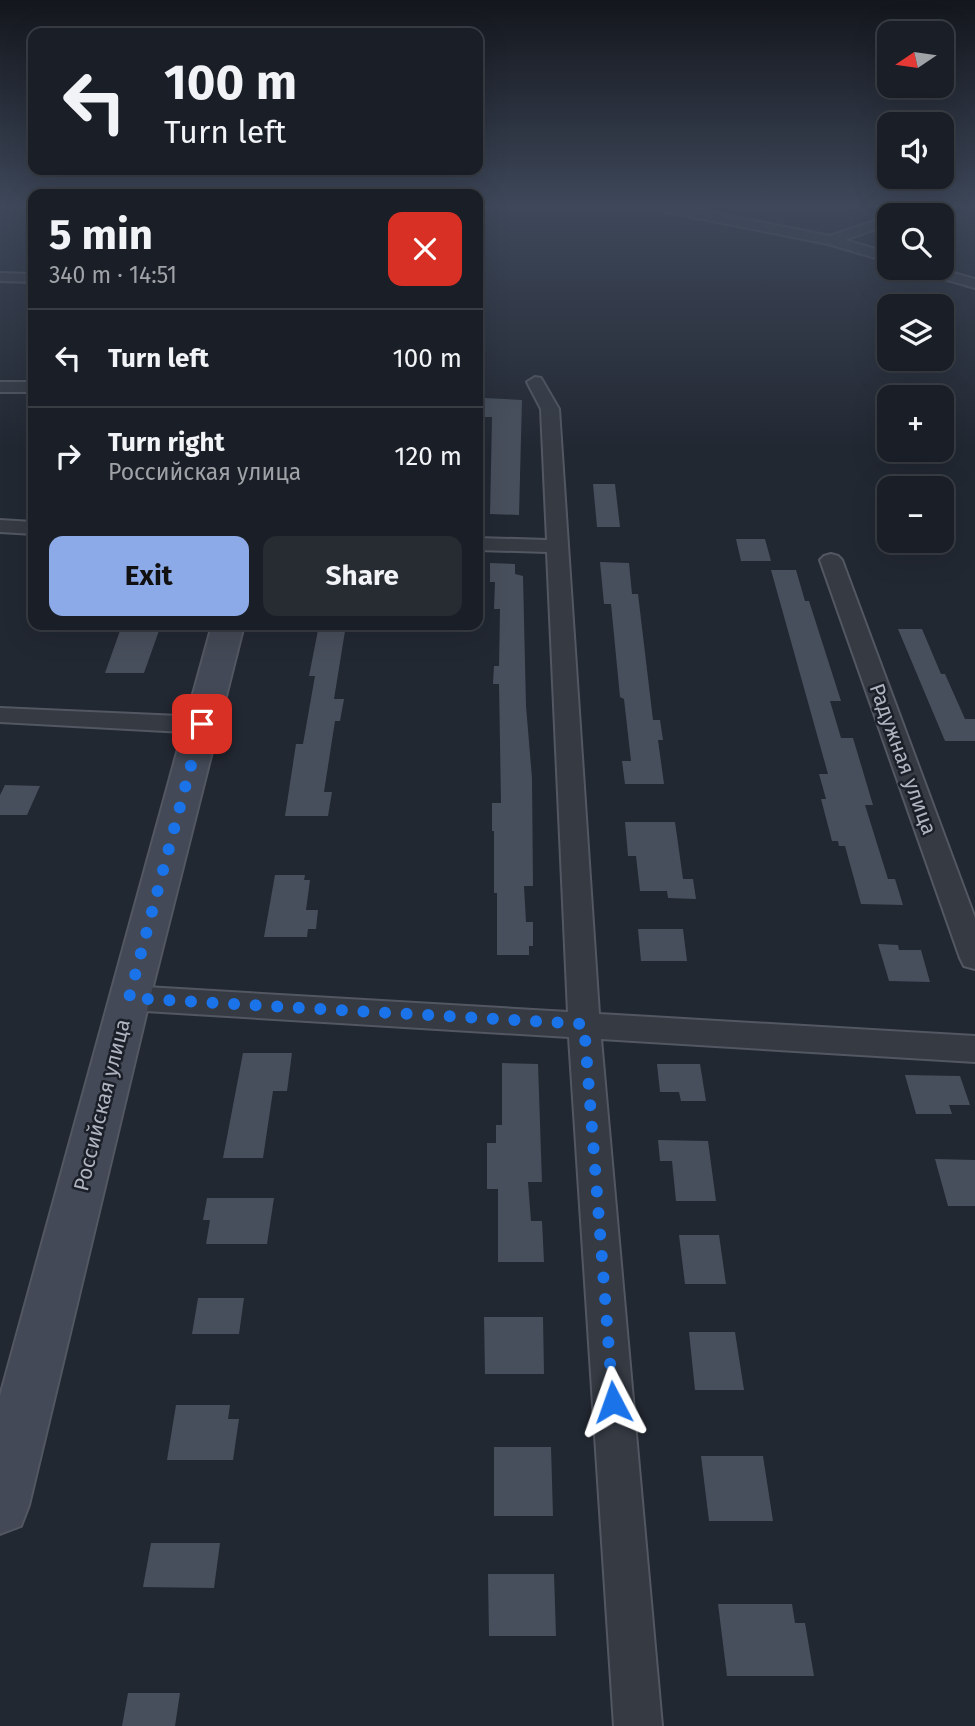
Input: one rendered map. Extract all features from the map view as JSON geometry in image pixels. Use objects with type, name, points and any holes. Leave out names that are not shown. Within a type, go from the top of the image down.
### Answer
[{"type":"main road","name":"Российская улица","points":[[0,1505],[129,998],[228,630]]},
{"type":"street","points":[[535,382],[550,409],[584,1024],[638,1726]]},
{"type":"street","points":[[0,387],[28,387]]},
{"type":"street","points":[[0,526],[28,528]]},
{"type":"street","points":[[483,544],[557,546]]},
{"type":"street","name":"Радужная улица","points":[[831,560],[975,958]]},
{"type":"street","points":[[6,720],[202,724]]},
{"type":"street","points":[[129,998],[975,1049]]},
{"type":"building","points":[[484,398],[522,400],[519,515],[490,514],[492,417],[484,417]]},
{"type":"building","points":[[593,484],[615,484],[620,527],[597,527]]},
{"type":"building","points":[[736,539],[765,539],[771,561],[741,561]]},
{"type":"building","points":[[600,562],[629,563],[632,594],[638,594],[653,720],[660,720],[663,740],[658,740],[664,784],[625,784],[622,761],[631,761],[624,699],[620,697],[611,604],[604,604]]},
{"type":"building","points":[[490,563],[515,564],[515,574],[523,576],[526,706],[532,778],[533,886],[524,886],[526,922],[533,922],[533,946],[529,946],[529,955],[497,955],[492,803],[501,803],[499,684],[493,684],[494,666],[499,666],[500,609],[494,609],[495,582],[490,582]]},
{"type":"building","points":[[771,570],[796,570],[805,601],[809,601],[841,701],[830,701],[841,738],[853,738],[873,805],[865,805],[888,879],[895,879],[903,905],[861,904],[845,846],[839,846],[838,841],[832,841],[821,799],[826,799],[819,774],[828,774]]},
{"type":"building","points":[[898,629],[922,629],[941,674],[945,674],[965,719],[975,719],[975,741],[945,741]]},
{"type":"building","points":[[120,630],[159,630],[144,673],[105,673]]},
{"type":"building","points":[[318,630],[345,630],[334,699],[344,699],[340,721],[335,721],[324,792],[332,792],[328,816],[285,816],[296,744],[303,744],[315,676],[309,676]]},
{"type":"building","points":[[5,785],[40,786],[27,815],[0,815],[0,795]]},
{"type":"building","points":[[625,822],[675,822],[683,879],[693,879],[696,899],[668,898],[667,891],[640,891],[636,856],[628,856]]},
{"type":"building","points":[[275,875],[305,875],[304,880],[310,880],[306,910],[318,910],[316,929],[308,929],[307,937],[264,937]]},
{"type":"building","points":[[638,929],[683,929],[687,961],[641,961]]},
{"type":"building","points":[[878,944],[898,945],[899,950],[921,950],[930,982],[889,981]]},
{"type":"building","points":[[243,1053],[292,1053],[287,1091],[273,1091],[263,1158],[223,1158]]},
{"type":"building","points":[[502,1063],[538,1064],[542,1182],[528,1182],[531,1221],[542,1221],[544,1262],[498,1262],[498,1189],[487,1189],[487,1143],[496,1143],[496,1125],[502,1125]]},
{"type":"building","points":[[657,1064],[700,1064],[706,1101],[681,1101],[679,1092],[660,1092]]},
{"type":"building","points":[[905,1075],[960,1076],[970,1105],[949,1105],[952,1114],[916,1114]]},
{"type":"building","points":[[658,1140],[708,1141],[716,1201],[676,1201],[672,1161],[660,1161]]},
{"type":"building","points":[[935,1159],[975,1160],[975,1206],[948,1206]]},
{"type":"building","points":[[207,1198],[274,1198],[267,1244],[206,1244],[210,1220],[203,1220]]},
{"type":"building","points":[[679,1235],[719,1235],[726,1284],[685,1284]]},
{"type":"building","points":[[198,1298],[244,1298],[239,1334],[192,1334]]},
{"type":"building","points":[[484,1317],[543,1317],[544,1374],[485,1374]]},
{"type":"building","points":[[689,1332],[735,1332],[744,1390],[695,1390]]},
{"type":"building","points":[[176,1405],[230,1405],[228,1419],[239,1419],[233,1460],[167,1460]]},
{"type":"building","points":[[494,1447],[551,1447],[553,1516],[494,1516]]},
{"type":"building","points":[[701,1456],[763,1456],[773,1521],[709,1521]]},
{"type":"building","points":[[151,1543],[220,1543],[214,1588],[143,1587]]},
{"type":"building","points":[[488,1574],[554,1574],[556,1636],[489,1636]]},
{"type":"building","points":[[718,1604],[792,1604],[795,1623],[805,1623],[814,1676],[727,1676]]},
{"type":"building","points":[[128,1693],[180,1693],[175,1726],[122,1726]]},
{"type":"route","points":[[202,724],[129,998],[584,1024],[613,1402]]}]
